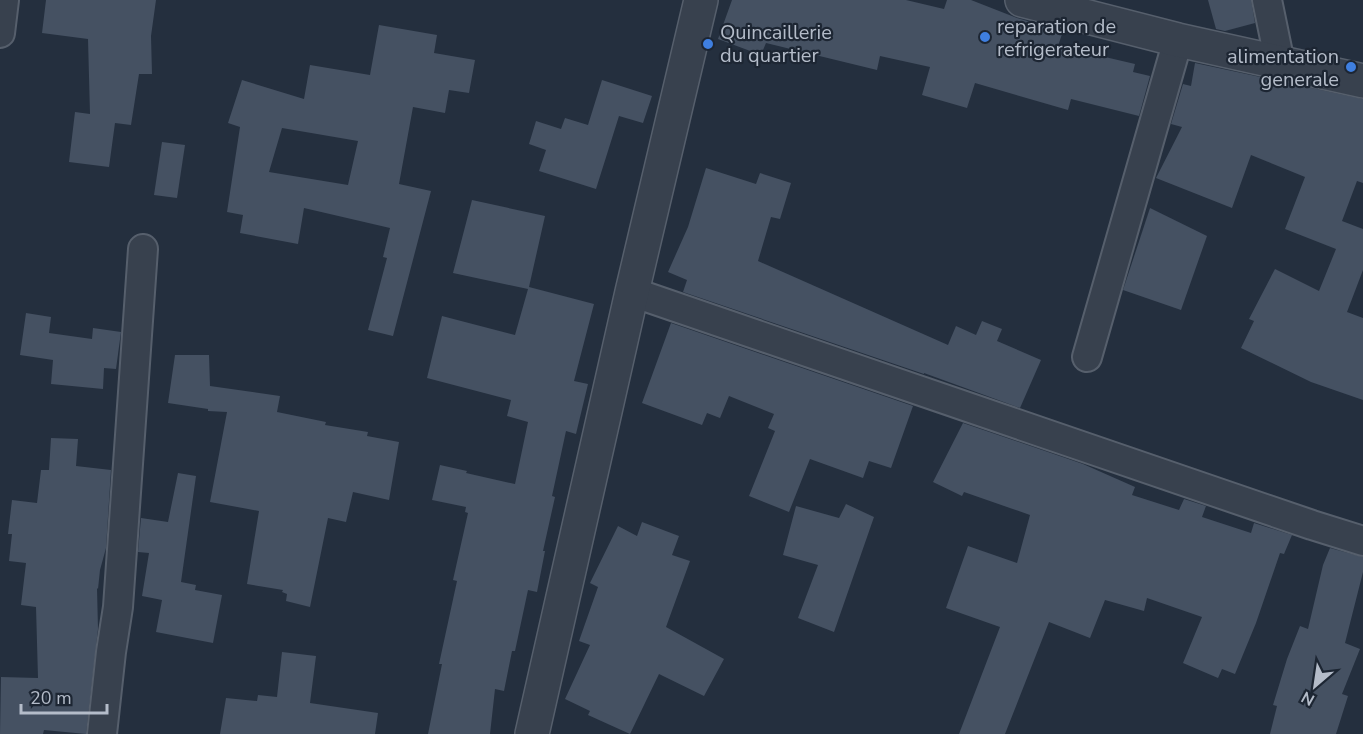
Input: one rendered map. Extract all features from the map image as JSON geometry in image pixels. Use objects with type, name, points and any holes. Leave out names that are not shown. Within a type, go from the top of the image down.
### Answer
[{"type":"street","points":[[0,33],[4,0]]},
{"type":"street","points":[[532,734],[701,0]]},
{"type":"street","points":[[1022,0],[1178,40],[1363,81]]},
{"type":"street","points":[[1267,0],[1280,63]]},
{"type":"street","points":[[1088,357],[1178,40]]},
{"type":"street","points":[[102,734],[118,607],[143,249]]},
{"type":"street","points":[[632,292],[1363,541]]},
{"type":"building","points":[[46,0],[156,0],[151,36],[152,74],[139,74],[131,125],[115,123],[109,167],[69,162],[75,112],[90,114],[88,39],[42,33]]},
{"type":"building","points":[[732,0],[906,0],[944,9],[947,0],[971,0],[1017,18],[1063,31],[1058,46],[1135,64],[1133,72],[1150,76],[1139,116],[1071,99],[1068,110],[975,83],[967,108],[922,95],[930,67],[880,56],[877,70],[766,43],[761,55],[718,39]]},
{"type":"building","points":[[1208,0],[1251,0],[1255,23],[1225,31],[1216,29]]},
{"type":"building","points":[[379,25],[437,35],[434,53],[475,60],[469,93],[449,90],[445,113],[413,107],[399,184],[431,191],[393,336],[368,330],[387,258],[383,257],[390,228],[304,208],[298,244],[240,233],[243,215],[227,212],[240,127],[228,123],[242,80],[304,99],[310,65],[370,75]],"holes":[[[282,128],[358,141],[348,185],[269,172]]]},
{"type":"building","points":[[1195,63],[1363,99],[1363,183],[1357,181],[1342,221],[1363,229],[1363,270],[1347,312],[1363,318],[1363,400],[1311,382],[1241,348],[1254,321],[1249,319],[1275,269],[1319,291],[1336,249],[1285,229],[1305,177],[1251,155],[1232,208],[1156,178],[1182,127],[1171,124],[1183,84],[1191,86]]},
{"type":"building","points":[[602,80],[652,96],[643,123],[619,116],[596,189],[539,171],[546,150],[529,144],[536,121],[561,129],[565,118],[588,125]]},
{"type":"building","points":[[162,142],[185,145],[177,198],[154,195]]},
{"type":"building","points":[[706,168],[756,184],[760,173],[791,183],[780,219],[771,217],[758,261],[948,345],[956,326],[976,335],[982,321],[1002,329],[997,341],[1041,360],[1020,408],[924,373],[683,292],[687,280],[668,272],[688,227]]},
{"type":"building","points":[[472,200],[545,216],[529,287],[594,304],[574,381],[588,384],[576,434],[566,431],[552,496],[555,497],[537,592],[528,590],[504,691],[495,689],[490,734],[428,734],[442,664],[439,664],[457,581],[453,580],[468,513],[465,512],[466,507],[432,500],[440,465],[515,484],[528,422],[507,416],[511,400],[427,378],[442,316],[515,335],[528,289],[453,273]]},
{"type":"building","points":[[1150,208],[1207,236],[1181,310],[1123,290]]},
{"type":"building","points":[[26,313],[51,317],[49,333],[92,339],[93,328],[121,332],[116,369],[104,368],[103,389],[51,384],[53,360],[20,355]]},
{"type":"building","points":[[671,323],[913,406],[891,468],[869,461],[863,478],[810,459],[789,512],[749,496],[775,431],[768,428],[774,414],[729,396],[720,418],[707,413],[702,425],[642,403]]},
{"type":"building","points":[[175,355],[209,355],[210,386],[280,396],[277,412],[326,422],[325,425],[368,432],[367,436],[399,442],[389,500],[353,492],[346,522],[328,518],[310,607],[286,601],[287,594],[282,592],[283,590],[247,584],[259,511],[210,502],[227,412],[208,411],[208,409],[168,403]]},
{"type":"building","points":[[963,423],[1083,464],[1135,487],[1132,495],[1179,510],[1184,499],[1206,506],[1202,517],[1251,533],[1254,523],[1292,535],[1284,554],[1280,553],[1256,623],[1235,674],[1222,669],[1218,678],[1183,663],[1202,617],[1147,598],[1144,611],[1105,600],[1090,638],[1049,622],[1005,734],[959,734],[1000,627],[946,608],[968,546],[1017,563],[1030,515],[964,492],[962,496],[933,482]]},
{"type":"building","points":[[51,438],[78,439],[76,466],[111,470],[106,548],[97,588],[98,629],[86,734],[44,730],[43,734],[0,734],[1,677],[38,678],[36,607],[21,605],[26,563],[9,561],[12,534],[8,534],[12,500],[37,503],[41,470],[49,470]]},
{"type":"building","points":[[178,473],[196,476],[181,582],[196,585],[195,590],[222,595],[213,643],[156,632],[162,600],[142,596],[149,553],[138,552],[141,518],[168,522]]},
{"type":"building","points":[[846,504],[874,517],[834,632],[798,618],[818,565],[783,555],[796,506],[839,518]]},
{"type":"building","points":[[642,522],[679,536],[672,555],[690,561],[666,627],[724,659],[704,696],[659,674],[630,734],[588,715],[590,711],[565,699],[590,645],[579,641],[598,587],[590,583],[618,526],[637,536]]},
{"type":"building","points":[[1330,548],[1363,557],[1363,572],[1345,643],[1360,649],[1342,694],[1348,696],[1336,734],[1270,734],[1277,706],[1273,705],[1287,659],[1300,626],[1308,629],[1323,565]]},
{"type":"building","points":[[282,652],[316,656],[310,703],[378,713],[375,734],[220,734],[226,698],[257,701],[258,695],[277,697]]},
{"type":"place","name":"reparation de refrigerateur","points":[[985,37]]},
{"type":"place","name":"Quincaillerie du quartier","points":[[708,44]]},
{"type":"place","name":"alimentation generale","points":[[1351,67]]}]
